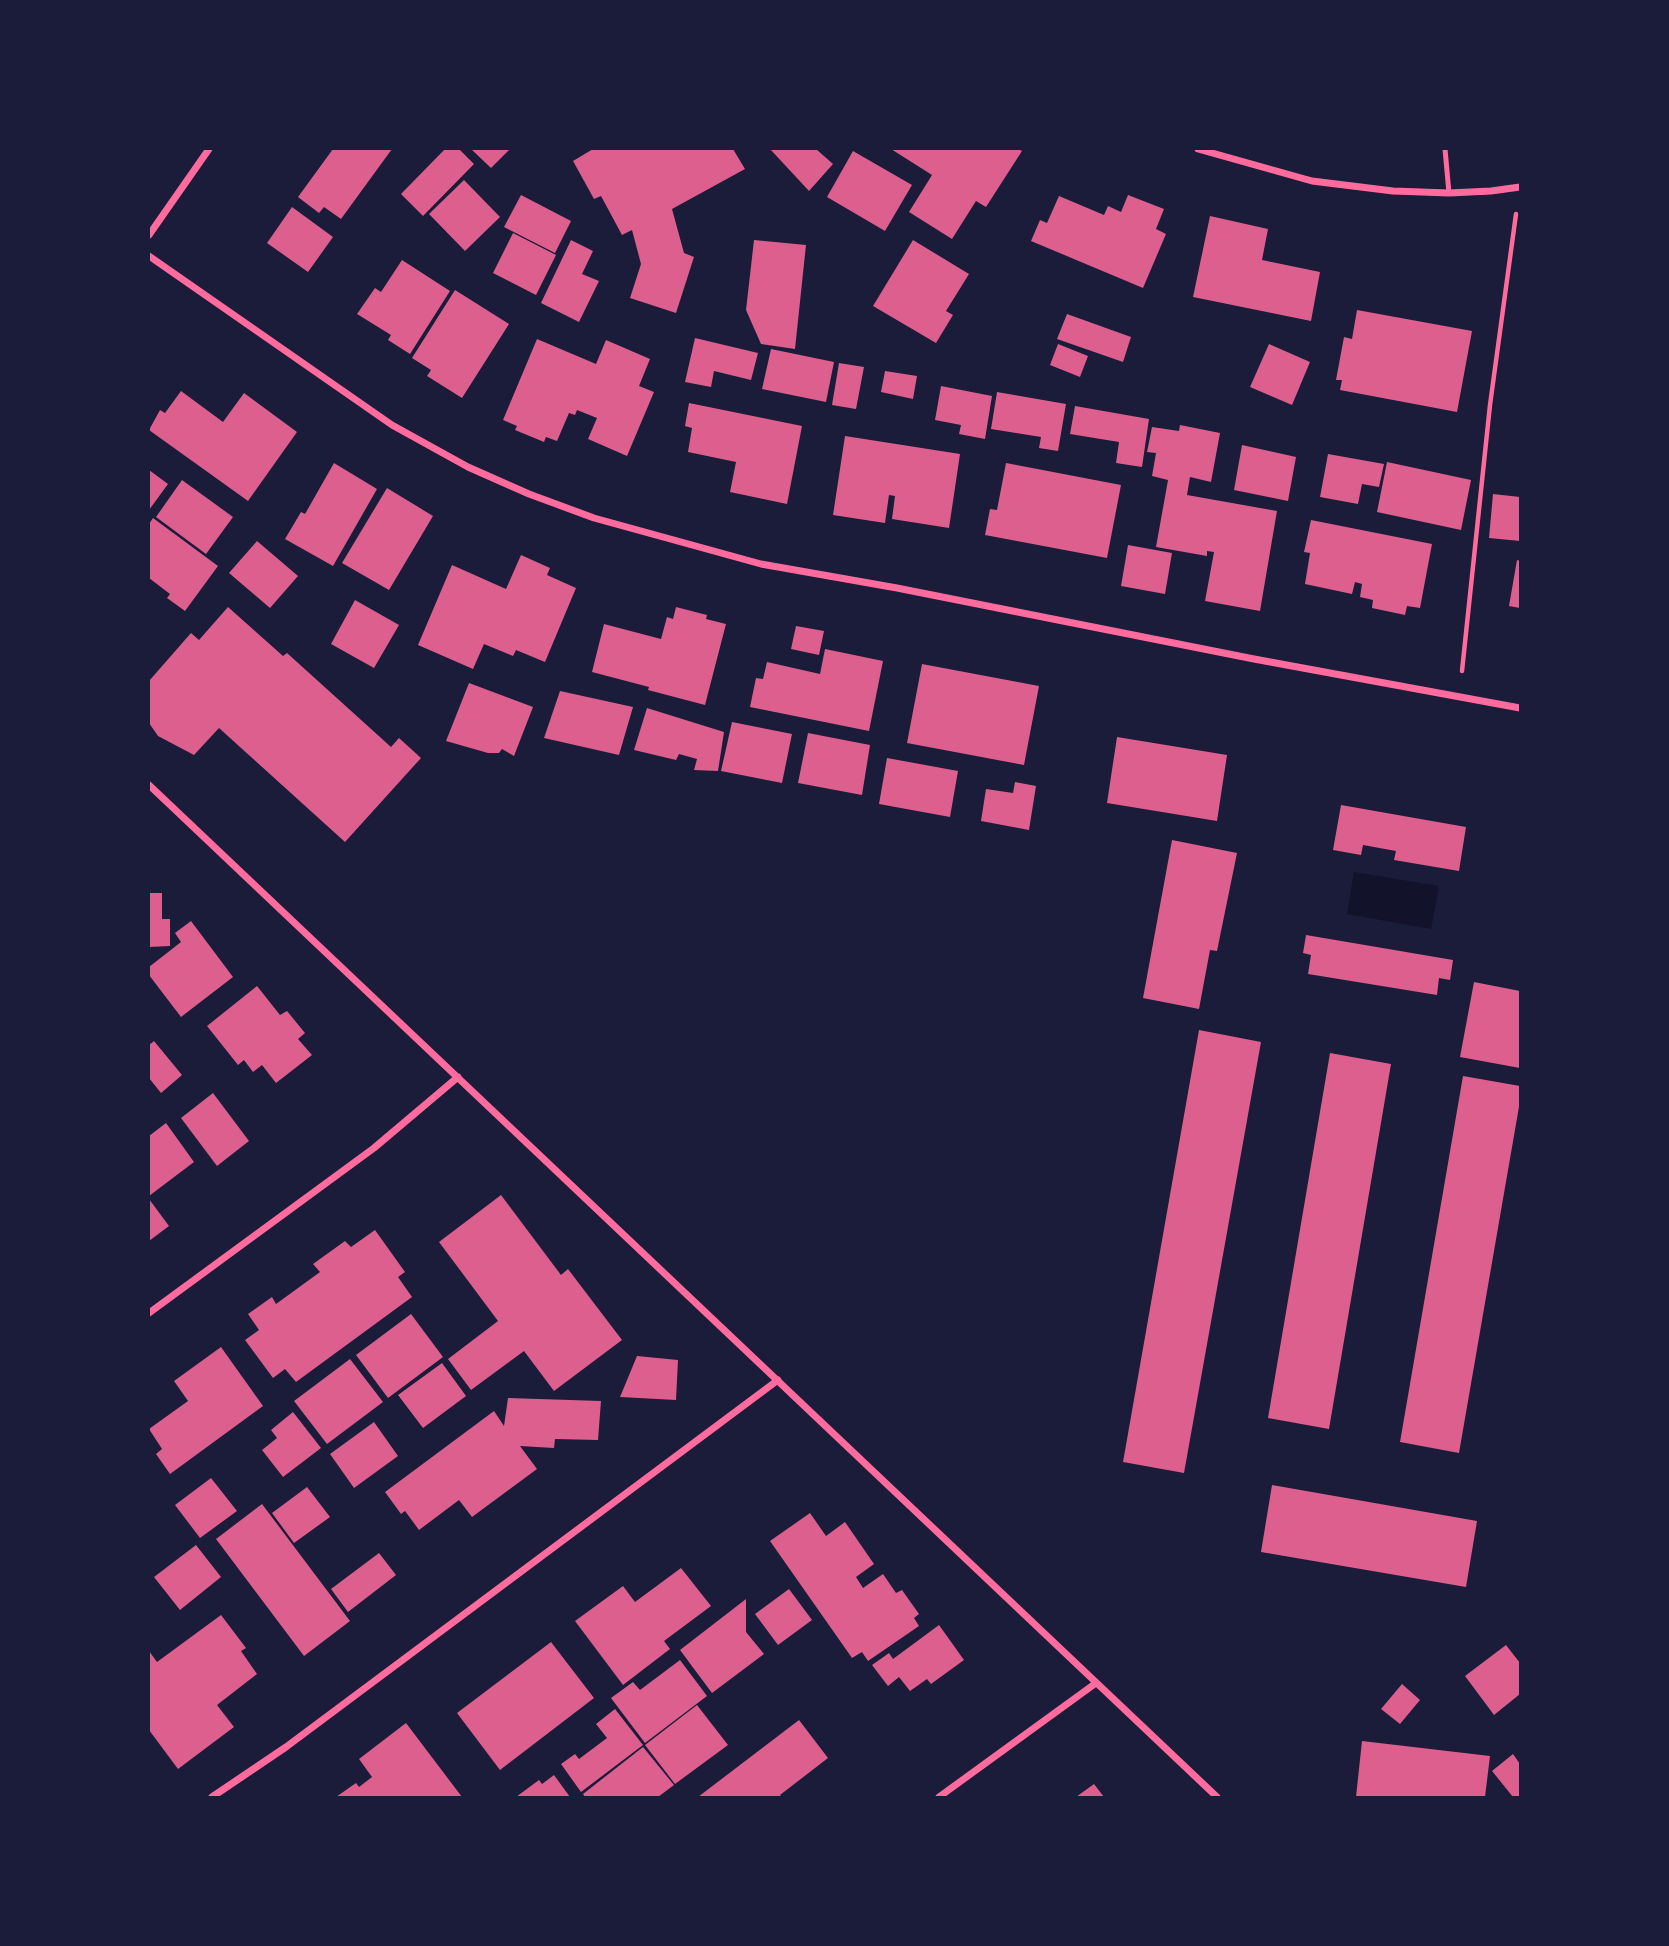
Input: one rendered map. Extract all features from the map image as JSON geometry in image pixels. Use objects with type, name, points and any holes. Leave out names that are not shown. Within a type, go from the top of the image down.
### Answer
[{"type":"street","points":[[149,235],[209,149]]},
{"type":"street","points":[[1198,149],[1312,181],[1393,191],[1492,191],[1520,187]]},
{"type":"street","points":[[149,256],[392,425],[468,467],[529,494],[594,518],[761,564],[1520,708]]},
{"type":"street","points":[[149,785],[1217,1797]]},
{"type":"street","points":[[149,1313],[374,1148],[458,1077]]},
{"type":"street","points":[[212,1797],[286,1747],[778,1380]]},
{"type":"street","points":[[939,1797],[1096,1683]]},
{"type":"lane","points":[[1445,149],[1449,192]]},
{"type":"path","points":[[1459,696],[1490,405],[1520,187]]},
{"type":"shaded area","points":[[1354,872],[1439,886],[1431,929],[1347,914]]},
{"type":"building","points":[[333,149],[392,149],[341,219],[324,207],[319,213],[298,197]]},
{"type":"building","points":[[445,149],[459,149],[474,164],[423,216],[401,194]]},
{"type":"building","points":[[471,149],[510,149],[491,168]]},
{"type":"building","points":[[593,149],[733,149],[745,169],[672,209],[684,253],[694,257],[676,313],[630,298],[641,264],[632,230],[622,235],[601,196],[594,199],[573,161]]},
{"type":"building","points":[[770,149],[816,149],[833,164],[809,191]]},
{"type":"building","points":[[891,149],[1022,151],[986,207],[976,201],[952,239],[909,212],[932,175]]},
{"type":"building","points":[[853,151],[912,185],[885,231],[827,197]]},
{"type":"building","points":[[464,180],[500,217],[465,251],[429,214]]},
{"type":"building","points":[[521,195],[571,221],[555,253],[504,227]]},
{"type":"building","points":[[1128,195],[1164,209],[1156,229],[1166,234],[1143,288],[1031,241],[1040,220],[1047,223],[1059,196],[1104,215],[1108,206],[1121,212]]},
{"type":"building","points":[[292,207],[333,237],[308,272],[267,243]]},
{"type":"building","points":[[1210,216],[1268,229],[1262,260],[1320,272],[1311,321],[1193,297]]},
{"type":"building","points":[[513,233],[556,255],[536,295],[493,273]]},
{"type":"building","points":[[571,240],[593,251],[582,274],[599,281],[579,322],[541,303]]},
{"type":"building","points":[[754,240],[806,245],[795,349],[761,344],[746,310]]},
{"type":"building","points":[[913,240],[969,274],[946,311],[953,315],[936,343],[873,306]]},
{"type":"building","points":[[402,260],[450,291],[410,354],[388,340],[391,335],[357,314],[375,288],[381,292]]},
{"type":"building","points":[[455,290],[509,324],[462,398],[427,376],[431,370],[412,358]]},
{"type":"building","points":[[1357,310],[1472,331],[1457,412],[1340,390],[1342,380],[1336,380],[1344,337],[1352,339]]},
{"type":"building","points":[[1067,314],[1131,337],[1123,362],[1057,339]]},
{"type":"building","points":[[695,338],[758,353],[751,380],[714,371],[711,387],[685,382]]},
{"type":"building","points":[[537,339],[596,364],[606,340],[650,359],[639,386],[654,392],[627,456],[588,439],[597,418],[577,410],[575,415],[569,413],[557,441],[546,437],[544,442],[515,430],[517,426],[503,420]]},
{"type":"building","points":[[1058,344],[1088,356],[1080,377],[1050,365]]},
{"type":"building","points":[[1269,344],[1310,362],[1292,405],[1250,387]]},
{"type":"building","points":[[771,349],[834,362],[826,402],[762,389]]},
{"type":"building","points":[[839,363],[864,367],[856,409],[832,405]]},
{"type":"building","points":[[885,371],[917,376],[913,399],[881,392]]},
{"type":"building","points":[[941,386],[992,396],[985,439],[959,434],[961,425],[935,420]]},
{"type":"building","points":[[181,391],[223,422],[244,393],[297,432],[248,501],[149,430],[160,410],[165,413]]},
{"type":"building","points":[[997,392],[1066,404],[1058,451],[1039,448],[1041,437],[991,429]]},
{"type":"building","points":[[689,403],[802,426],[787,504],[730,492],[736,462],[688,452],[692,428],[685,426]]},
{"type":"building","points":[[1075,406],[1149,419],[1142,467],[1116,463],[1119,442],[1070,434]]},
{"type":"building","points":[[1180,425],[1220,433],[1211,482],[1190,477],[1187,495],[1277,511],[1260,611],[1205,601],[1214,552],[1207,551],[1207,556],[1156,547],[1168,480],[1152,476],[1156,453],[1147,452],[1152,427],[1179,431]]},
{"type":"building","points":[[845,436],[960,454],[949,528],[892,519],[895,496],[889,495],[885,523],[833,515]]},
{"type":"building","points":[[1242,445],[1296,457],[1288,501],[1234,490]]},
{"type":"building","points":[[1328,454],[1384,464],[1379,487],[1362,484],[1358,504],[1320,497]]},
{"type":"building","points":[[1387,462],[1471,480],[1461,530],[1377,512]]},
{"type":"building","points":[[334,463],[377,489],[333,566],[285,539],[301,512],[305,514]]},
{"type":"building","points":[[1006,463],[1121,485],[1107,558],[985,535],[990,509],[997,510]]},
{"type":"building","points":[[149,470],[168,484],[149,510]]},
{"type":"building","points":[[182,480],[233,517],[206,554],[156,517]]},
{"type":"building","points":[[387,488],[433,516],[389,590],[342,563]]},
{"type":"building","points":[[1493,494],[1520,497],[1520,541],[1489,538]]},
{"type":"building","points":[[153,518],[218,566],[185,611],[167,598],[170,594],[149,578],[149,524]]},
{"type":"building","points":[[1311,520],[1432,544],[1420,608],[1407,606],[1405,615],[1372,608],[1373,600],[1360,597],[1362,584],[1355,582],[1352,594],[1305,584],[1310,553],[1304,552]]},
{"type":"building","points":[[257,541],[298,576],[270,608],[229,573]]},
{"type":"building","points":[[1128,545],[1172,553],[1165,594],[1121,586]]},
{"type":"building","points":[[521,555],[550,568],[547,575],[576,588],[545,662],[516,650],[513,656],[484,644],[473,669],[418,645],[452,565],[506,589]]},
{"type":"building","points":[[1517,560],[1520,561],[1520,608],[1509,606]]},
{"type":"building","points":[[355,600],[399,625],[374,668],[331,644]]},
{"type":"building","points":[[228,607],[283,656],[287,653],[391,747],[399,738],[421,758],[345,842],[219,728],[194,755],[158,736],[149,723],[149,681],[191,633],[199,640]]},
{"type":"building","points":[[676,607],[707,615],[706,619],[726,624],[705,705],[592,672],[604,624],[661,639],[667,617],[673,619]]},
{"type":"building","points":[[796,626],[824,631],[819,655],[791,649]]},
{"type":"building","points":[[825,649],[883,661],[869,731],[750,707],[756,678],[763,679],[767,662],[820,674]]},
{"type":"building","points":[[922,664],[1039,686],[1024,765],[907,743]]},
{"type":"building","points":[[469,683],[533,707],[514,756],[502,749],[499,753],[488,753],[446,741]]},
{"type":"building","points":[[560,691],[633,707],[619,755],[544,738]]},
{"type":"building","points":[[647,708],[724,732],[718,771],[694,770],[697,759],[679,754],[676,760],[634,750]]},
{"type":"building","points":[[732,722],[792,734],[782,783],[721,771]]},
{"type":"building","points":[[808,733],[870,745],[862,795],[798,783]]},
{"type":"building","points":[[1117,737],[1227,755],[1217,821],[1107,803]]},
{"type":"building","points":[[887,758],[958,771],[950,817],[879,804]]},
{"type":"building","points":[[1015,782],[1036,786],[1029,830],[981,821],[986,789],[1013,793]]},
{"type":"building","points":[[1341,805],[1466,827],[1459,871],[1394,860],[1396,851],[1363,845],[1361,855],[1333,850]]},
{"type":"building","points":[[1172,840],[1237,853],[1217,951],[1210,950],[1199,1009],[1143,998]]},
{"type":"building","points":[[149,893],[162,893],[162,919],[170,919],[170,946],[149,947]]},
{"type":"building","points":[[191,921],[233,977],[181,1017],[149,975],[149,967],[181,942],[175,933]]},
{"type":"building","points":[[1306,935],[1453,960],[1450,980],[1439,978],[1437,995],[1308,974],[1311,955],[1303,953]]},
{"type":"building","points":[[1474,982],[1520,991],[1520,1068],[1460,1057]]},
{"type":"building","points":[[257,986],[280,1015],[287,1011],[305,1033],[298,1039],[312,1055],[276,1083],[262,1065],[253,1072],[244,1060],[238,1065],[207,1026]]},
{"type":"building","points":[[1199,1030],[1261,1042],[1184,1473],[1123,1462]]},
{"type":"building","points":[[154,1041],[182,1075],[161,1093],[149,1078],[149,1045]]},
{"type":"building","points":[[1330,1053],[1391,1064],[1329,1429],[1268,1418]]},
{"type":"building","points":[[1463,1076],[1520,1086],[1520,1101],[1459,1453],[1400,1442]]},
{"type":"building","points":[[213,1093],[249,1141],[217,1166],[181,1118]]},
{"type":"building","points":[[166,1123],[194,1162],[149,1196],[149,1136]]},
{"type":"building","points":[[501,1195],[561,1275],[568,1269],[622,1340],[554,1391],[524,1351],[471,1390],[448,1359],[498,1321],[439,1242]]},
{"type":"building","points":[[149,1199],[169,1226],[149,1241]]},
{"type":"building","points":[[375,1230],[405,1272],[398,1277],[412,1297],[296,1382],[285,1369],[273,1378],[245,1340],[259,1330],[248,1314],[272,1297],[276,1304],[320,1272],[313,1264],[345,1241],[351,1247]]},
{"type":"building","points":[[411,1314],[443,1357],[388,1398],[356,1355]]},
{"type":"building","points":[[221,1347],[263,1406],[170,1474],[156,1454],[162,1449],[149,1429],[188,1401],[174,1381]]},
{"type":"building","points":[[637,1356],[678,1360],[676,1400],[620,1397]]},
{"type":"building","points":[[350,1359],[383,1402],[327,1444],[294,1401]]},
{"type":"building","points":[[442,1363],[466,1396],[423,1428],[398,1395]]},
{"type":"building","points":[[508,1398],[601,1401],[598,1440],[555,1439],[554,1448],[520,1446],[537,1469],[472,1517],[459,1500],[419,1530],[405,1511],[401,1514],[385,1492],[494,1411],[504,1426]]},
{"type":"building","points":[[293,1412],[321,1448],[283,1477],[262,1450],[277,1438],[271,1430]]},
{"type":"building","points":[[374,1422],[398,1456],[354,1488],[330,1454]]},
{"type":"building","points":[[211,1478],[237,1511],[200,1538],[175,1505]]},
{"type":"building","points":[[1272,1485],[1477,1521],[1466,1587],[1261,1552]]},
{"type":"building","points":[[307,1487],[330,1517],[294,1543],[272,1513]]},
{"type":"building","points":[[262,1504],[350,1621],[304,1656],[216,1539]]},
{"type":"building","points":[[810,1513],[826,1536],[845,1522],[874,1564],[856,1577],[863,1588],[883,1574],[896,1593],[902,1590],[919,1614],[914,1618],[919,1626],[868,1661],[862,1652],[852,1658],[770,1541]]},
{"type":"building","points":[[196,1545],[221,1577],[180,1610],[154,1577]]},
{"type":"building","points":[[379,1553],[396,1575],[348,1612],[331,1589]]},
{"type":"building","points":[[681,1568],[711,1606],[664,1641],[670,1649],[623,1685],[575,1621],[623,1586],[635,1602]]},
{"type":"building","points":[[789,1589],[812,1620],[778,1645],[755,1614]]},
{"type":"building","points":[[746,1599],[746,1632],[764,1654],[712,1693],[680,1650]]},
{"type":"building","points":[[221,1615],[246,1648],[241,1651],[257,1674],[217,1705],[234,1727],[178,1769],[149,1730],[149,1651],[157,1662]]},
{"type":"building","points":[[939,1625],[964,1660],[931,1684],[927,1679],[910,1691],[899,1677],[888,1686],[872,1665],[889,1653],[893,1659]]},
{"type":"building","points":[[551,1642],[594,1698],[500,1770],[457,1713]]},
{"type":"building","points":[[1506,1645],[1520,1663],[1520,1694],[1494,1715],[1465,1676]]},
{"type":"building","points":[[680,1660],[707,1696],[645,1743],[611,1698],[633,1682],[640,1690]]},
{"type":"building","points":[[1402,1684],[1420,1700],[1400,1724],[1381,1709]]},
{"type":"building","points":[[697,1705],[728,1745],[675,1784],[645,1745]]},
{"type":"building","points":[[615,1709],[643,1745],[581,1792],[561,1764],[575,1754],[579,1759],[607,1738],[596,1724]]},
{"type":"building","points":[[799,1720],[828,1758],[780,1795],[782,1797],[698,1797]]},
{"type":"building","points":[[406,1723],[462,1797],[336,1797],[356,1783],[359,1787],[372,1777],[359,1759]]},
{"type":"building","points":[[1362,1741],[1490,1756],[1485,1797],[1356,1797]]},
{"type":"building","points":[[643,1747],[674,1785],[658,1797],[585,1797],[583,1794]]},
{"type":"building","points":[[1513,1754],[1520,1764],[1520,1797],[1513,1797],[1492,1771]]},
{"type":"building","points":[[554,1775],[570,1797],[516,1797],[539,1780],[542,1784]]},
{"type":"building","points":[[1094,1784],[1104,1797],[1076,1797]]}]
